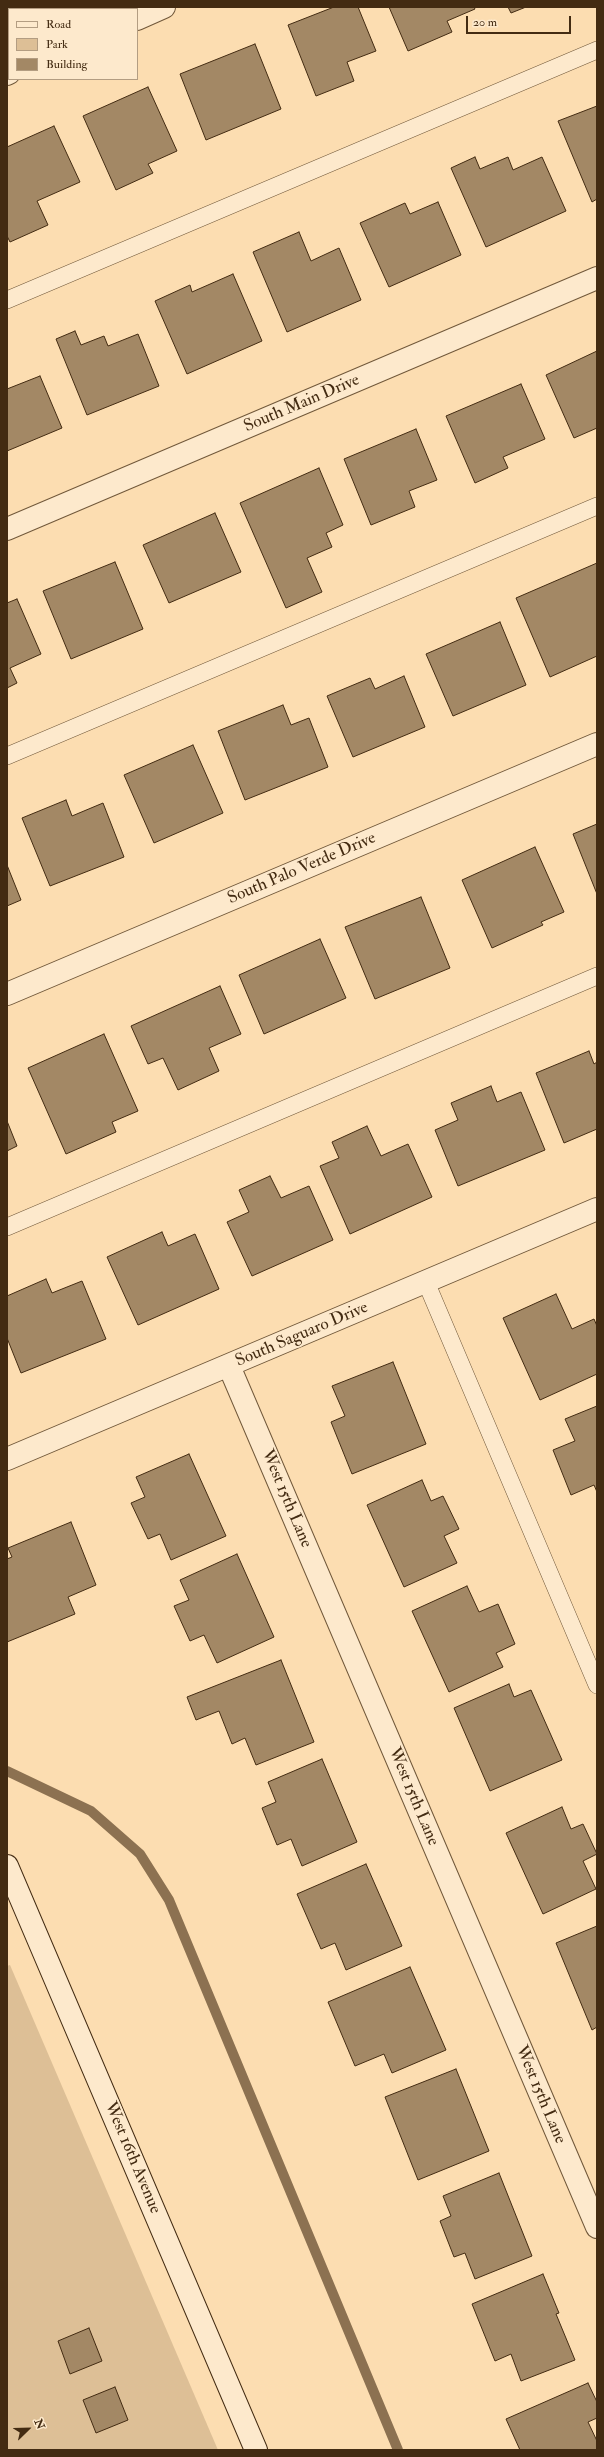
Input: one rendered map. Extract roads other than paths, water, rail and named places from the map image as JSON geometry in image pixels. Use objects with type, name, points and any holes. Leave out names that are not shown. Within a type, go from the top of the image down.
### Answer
[{"type":"street","points":[[138,19],[164,7]]},
{"type":"street","name":"South Main Drive","points":[[7,529],[597,278]]},
{"type":"street","name":"South Palo Verde Drive","points":[[7,994],[597,744]]},
{"type":"street","name":"South Saguaro Drive","points":[[7,1459],[597,1209]]},
{"type":"street","name":"West 15th Lane","points":[[229,1366],[597,2228]]},
{"type":"street","name":"West 16th Avenue","points":[[7,1866],[12,1892],[256,2450]]},
{"type":"lane","points":[[7,300],[597,50]]},
{"type":"lane","points":[[7,756],[597,506]]},
{"type":"lane","points":[[7,1227],[597,976]]},
{"type":"lane","points":[[426,1282],[597,1685]]},
{"type":"waterway","points":[[7,1771],[91,1811],[140,1854],[169,1900],[398,2450]]}]
